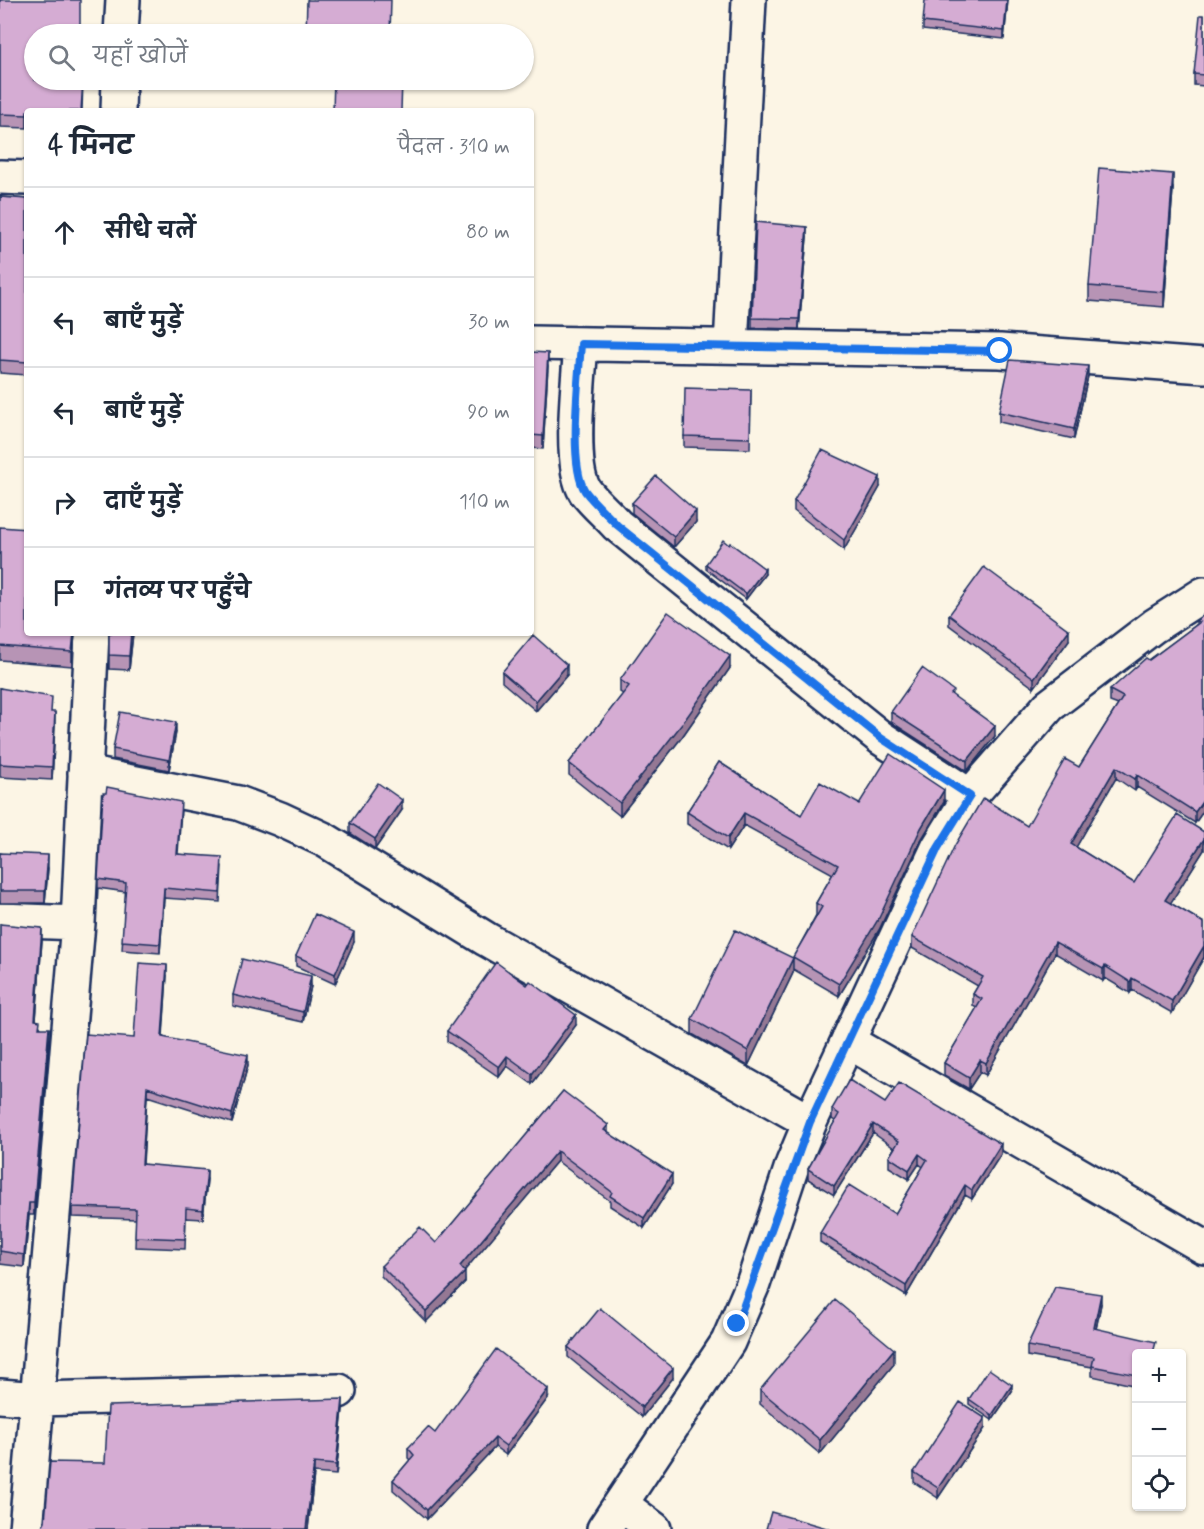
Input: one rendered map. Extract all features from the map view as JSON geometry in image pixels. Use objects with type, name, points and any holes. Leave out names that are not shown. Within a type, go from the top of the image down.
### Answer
[{"type":"street","points":[[122,24],[123,0]]},
{"type":"street","points":[[731,346],[748,0]]},
{"type":"street","points":[[118,108],[119,90]]},
{"type":"street","points":[[0,177],[24,178]]},
{"type":"street","points":[[534,343],[1000,351],[1204,366]]},
{"type":"street","points":[[581,344],[576,444],[578,472],[585,490],[617,525],[881,738],[970,796]]},
{"type":"street","points":[[654,1529],[613,1517],[728,1342],[753,1284],[792,1163],[938,848],[970,796],[1049,706],[1154,626],[1204,594]]},
{"type":"street","points":[[26,1529],[78,923],[92,636]]},
{"type":"street","points":[[85,773],[238,803],[298,828],[358,860],[486,939],[810,1122]]},
{"type":"street","points":[[0,920],[78,923]]},
{"type":"street","points":[[849,1042],[1204,1247]]},
{"type":"street","points":[[0,1396],[38,1398],[339,1391]]},
{"type":"building","points":[[0,0],[80,0],[80,24],[24,24],[24,90],[82,90],[81,108],[24,108],[24,115],[0,114]]},
{"type":"building","points":[[307,0],[391,0],[390,24],[306,24]]},
{"type":"building","points":[[925,0],[1007,0],[1004,31],[923,22]]},
{"type":"building","points":[[1200,15],[1204,15],[1204,75],[1194,74]]},
{"type":"building","points":[[334,90],[402,90],[401,108],[333,108]]},
{"type":"building","points":[[1099,168],[1173,174],[1164,292],[1089,286]]},
{"type":"building","points":[[0,197],[24,199],[24,362],[0,360]]},
{"type":"building","points":[[756,222],[807,227],[799,319],[752,318]]},
{"type":"building","points":[[534,352],[548,353],[543,436],[534,435]]},
{"type":"building","points":[[1010,360],[1088,366],[1074,429],[999,412]]},
{"type":"building","points":[[685,388],[751,390],[750,438],[684,436]]},
{"type":"building","points":[[822,450],[880,477],[844,540],[794,501]]},
{"type":"building","points":[[656,476],[696,511],[674,537],[632,503]]},
{"type":"building","points":[[0,527],[24,529],[24,636],[74,636],[72,652],[0,646]]},
{"type":"building","points":[[723,540],[765,569],[746,594],[706,564]]},
{"type":"building","points":[[984,567],[1069,630],[1034,678],[949,615]]},
{"type":"building","points":[[668,612],[730,656],[682,724],[620,803],[569,763],[629,686],[620,680]]},
{"type":"building","points":[[1204,615],[1204,799],[1195,812],[1137,775],[1135,779],[1116,767],[1071,844],[1134,883],[1177,815],[1204,832],[1204,839],[1165,900],[1204,923],[1204,946],[1172,1001],[1132,978],[1130,982],[1105,966],[1103,969],[1055,942],[986,1063],[980,1060],[969,1078],[944,1063],[982,999],[973,994],[983,977],[912,937],[955,845],[983,798],[1027,826],[1065,759],[1079,767],[1123,697],[1110,690],[1146,658],[1149,660],[1200,622],[1196,621]]},
{"type":"building","points":[[109,636],[131,636],[129,656],[109,655]]},
{"type":"building","points":[[532,636],[567,665],[536,701],[502,672]]},
{"type":"building","points":[[922,668],[954,691],[951,694],[995,726],[967,761],[891,712]]},
{"type":"building","points":[[0,688],[52,697],[51,712],[55,712],[52,767],[0,764]]},
{"type":"building","points":[[120,712],[176,722],[169,760],[113,749]]},
{"type":"building","points":[[890,754],[944,790],[921,828],[879,918],[839,984],[793,957],[822,907],[816,903],[838,865],[744,813],[728,838],[687,812],[719,762],[801,815],[820,782],[859,804]]},
{"type":"building","points":[[378,783],[402,800],[375,839],[350,823]]},
{"type":"building","points":[[107,787],[181,802],[177,854],[222,857],[220,893],[164,888],[160,944],[122,941],[126,883],[98,879],[103,793],[106,793]]},
{"type":"building","points":[[0,853],[48,855],[45,891],[0,891]]},
{"type":"building","points":[[315,914],[354,932],[335,974],[296,956]]},
{"type":"building","points":[[0,924],[42,928],[35,1020],[40,1021],[39,1028],[49,1028],[34,1203],[29,1203],[24,1255],[0,1251]]},
{"type":"building","points":[[735,930],[793,958],[748,1051],[692,1019]]},
{"type":"building","points":[[242,959],[311,976],[303,1012],[233,995]]},
{"type":"building","points":[[496,962],[527,985],[530,981],[576,1015],[532,1074],[507,1056],[499,1067],[447,1031]]},
{"type":"building","points":[[139,963],[167,965],[162,1037],[248,1055],[232,1114],[147,1087],[142,1164],[207,1170],[203,1210],[186,1208],[185,1239],[135,1237],[136,1209],[72,1207],[86,1034],[134,1038]]},
{"type":"building","points":[[849,1080],[885,1103],[899,1083],[1001,1144],[972,1190],[965,1185],[906,1286],[820,1233],[849,1185],[895,1214],[927,1160],[919,1154],[909,1170],[889,1157],[899,1141],[873,1124],[834,1186],[808,1169],[839,1114],[832,1109]]},
{"type":"building","points":[[563,1091],[608,1125],[604,1130],[672,1174],[644,1218],[610,1196],[612,1192],[557,1151],[460,1266],[465,1272],[426,1311],[381,1266],[420,1227],[436,1243]]},
{"type":"building","points":[[1055,1287],[1101,1294],[1094,1328],[1156,1342],[1154,1349],[1132,1349],[1132,1374],[1092,1366],[1094,1357],[1027,1346]]},
{"type":"building","points":[[835,1300],[894,1349],[820,1440],[760,1390]]},
{"type":"building","points":[[600,1308],[673,1368],[642,1407],[568,1347]]},
{"type":"building","points":[[496,1349],[548,1389],[506,1446],[495,1438],[427,1510],[393,1480],[414,1455],[408,1448],[428,1427],[435,1433]]},
{"type":"building","points":[[989,1369],[1012,1385],[992,1415],[969,1399]]},
{"type":"building","points":[[343,1399],[336,1465],[314,1463],[306,1529],[41,1529],[45,1521],[50,1462],[105,1463],[108,1406]]},
{"type":"building","points":[[960,1402],[985,1418],[938,1488],[914,1472]]},
{"type":"building","points":[[771,1512],[830,1529],[766,1529]]},
{"type":"route","points":[[737,1324],[753,1284],[792,1163],[810,1122],[938,848],[970,796],[881,738],[617,525],[585,490],[578,472],[576,444],[581,344],[826,346],[1000,351]]}]
